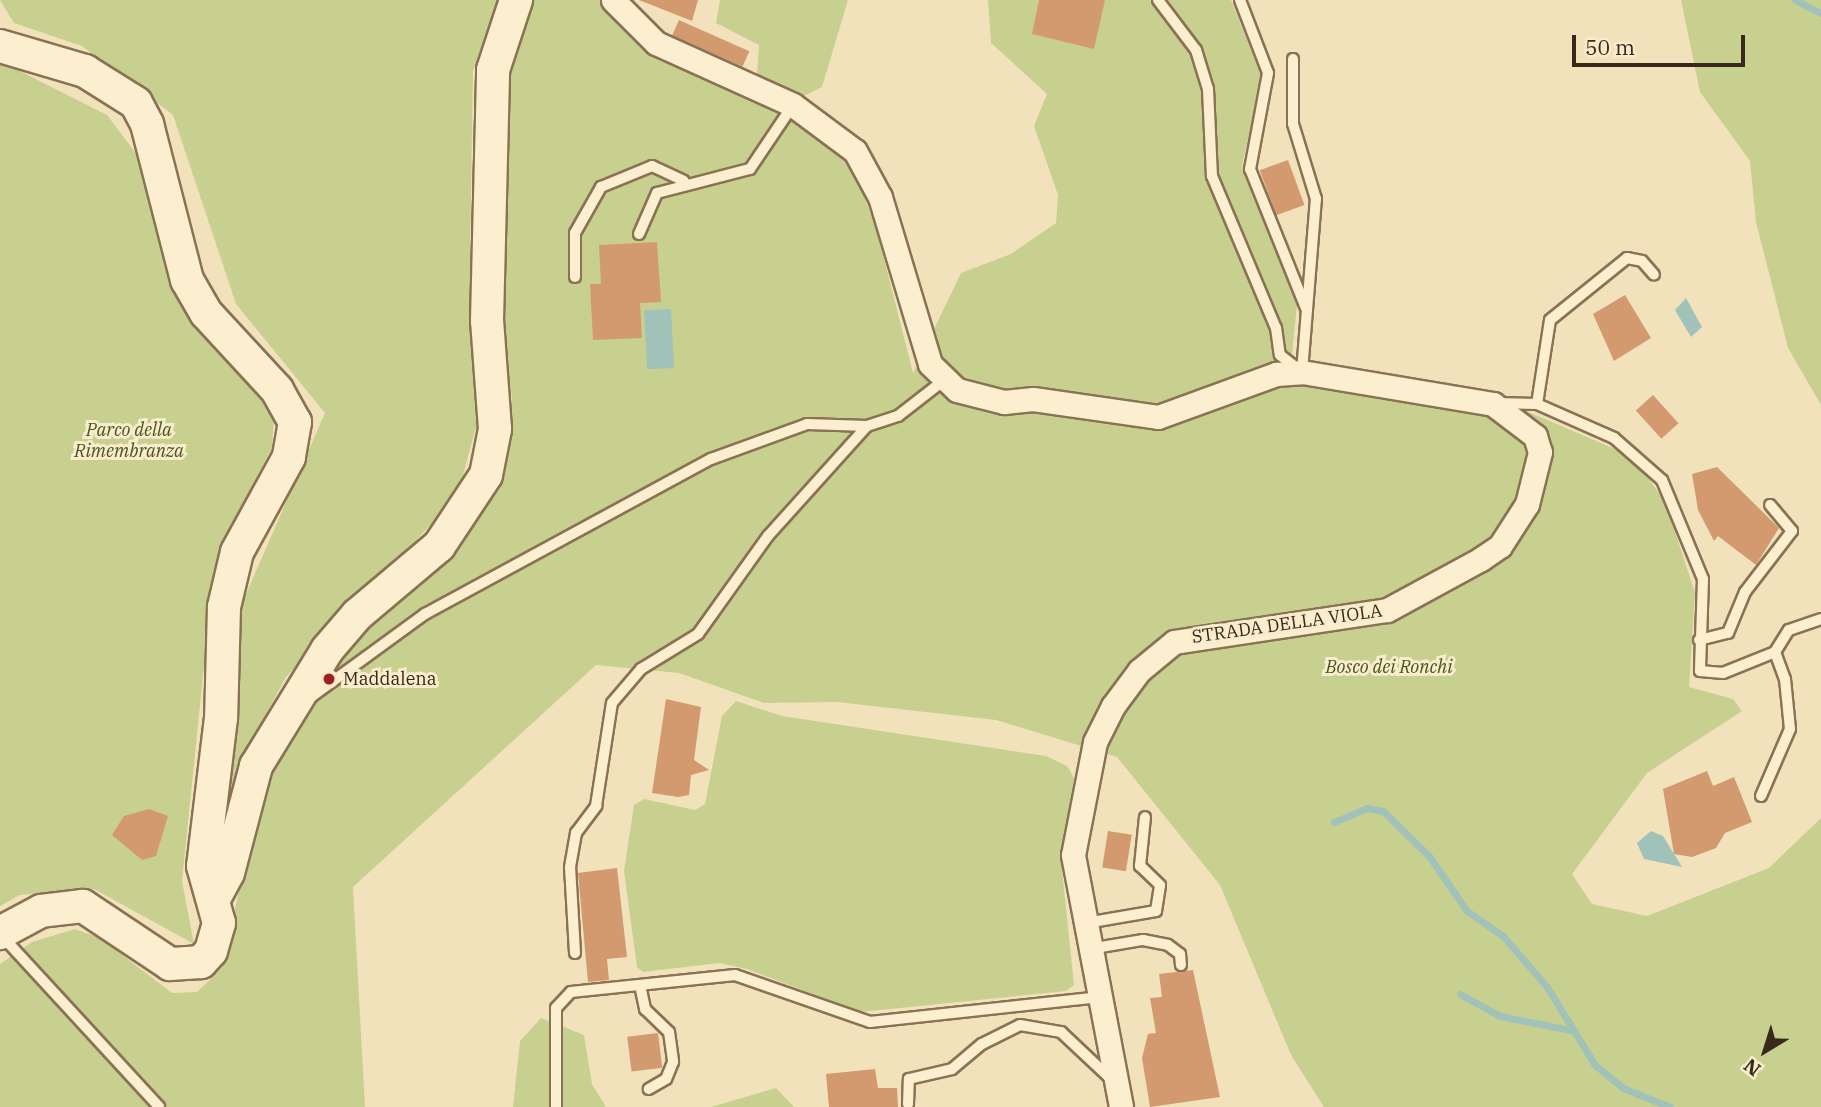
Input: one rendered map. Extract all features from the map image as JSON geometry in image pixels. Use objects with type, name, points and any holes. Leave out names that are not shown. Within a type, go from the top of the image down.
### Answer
[{"type":"street","points":[[215,897],[228,873],[249,782],[338,635],[439,546],[486,475],[495,429],[487,321],[493,71],[516,0]]},
{"type":"street","points":[[613,0],[656,43],[793,104],[840,135],[868,171],[923,348],[943,381]]},
{"type":"street","points":[[0,46],[85,71],[136,103],[147,124],[187,280],[205,313],[276,390],[295,422],[289,457],[247,528],[228,583],[221,718],[203,866],[215,897],[219,923],[211,951],[183,966],[147,951],[110,919],[83,906],[41,912],[0,933]]},
{"type":"street","name":"STRADA DELLA VIOLA","points":[[943,381],[994,400],[1045,400],[1116,415],[1158,417],[1276,374],[1302,372],[1493,404],[1521,420],[1540,452],[1527,504],[1500,546],[1387,610],[1197,635],[1174,642],[1139,671],[1095,742],[1074,828],[1089,949],[1101,997],[1119,1096]]},
{"type":"lane","points":[[1158,0],[1196,50],[1208,89],[1212,176],[1276,328],[1280,355],[1302,372]]},
{"type":"lane","points":[[1240,0],[1268,73],[1250,169],[1307,310]]},
{"type":"lane","points":[[1293,59],[1293,124],[1316,199],[1302,372]]},
{"type":"lane","points":[[639,234],[657,193],[684,181],[750,169],[793,104]]},
{"type":"lane","points":[[575,277],[575,233],[601,187],[652,166],[684,181]]},
{"type":"lane","points":[[1537,404],[1550,320],[1627,258],[1642,261],[1654,275]]},
{"type":"lane","points":[[289,712],[425,614],[711,459],[807,424],[867,426],[898,416],[943,381]]},
{"type":"lane","name":"STRADA DELLA VIOLA","points":[[1493,404],[1537,404],[1614,438],[1662,480],[1703,579],[1696,661],[1708,675],[1774,652]]},
{"type":"lane","points":[[575,953],[570,867],[576,832],[596,806],[612,703],[640,669],[698,634],[768,536],[867,426]]},
{"type":"lane","points":[[1699,640],[1728,633],[1745,592],[1792,531],[1770,505]]},
{"type":"lane","points":[[1761,796],[1790,729],[1785,679],[1774,652],[1789,630],[1821,619]]},
{"type":"lane","points":[[1086,923],[1157,911],[1160,885],[1140,866],[1145,817]]},
{"type":"lane","points":[[0,933],[159,1107]]},
{"type":"lane","points":[[1089,949],[1143,940],[1168,945],[1180,954],[1181,965]]},
{"type":"lane","points":[[555,1107],[561,998],[640,985],[735,975],[870,1022],[1101,997]]},
{"type":"lane","points":[[640,985],[645,1009],[669,1032],[673,1062],[666,1079],[649,1089]]},
{"type":"lane","points":[[908,1104],[909,1079],[941,1074],[997,1034],[1037,1023],[1060,1032],[1119,1096]]},
{"type":"green space","points":[[0,0],[499,0],[473,71],[470,256],[482,405],[457,497],[286,677],[246,751],[220,845],[243,601],[325,413],[236,304],[173,115],[82,46],[14,23]]},
{"type":"green space","name":"Bosco dei Ronchi","points":[[525,0],[602,0],[619,27],[657,56],[810,127],[858,178],[878,235],[913,373],[961,273],[1011,254],[1056,223],[1058,195],[1034,126],[1047,94],[991,43],[988,0],[1231,0],[1262,78],[1242,165],[1297,305],[1291,365],[1472,411],[1524,410],[1615,449],[1642,470],[1665,501],[1695,593],[1689,687],[1733,699],[1742,711],[1647,773],[1572,874],[1592,904],[1647,916],[1769,868],[1821,818],[1821,1107],[1324,1107],[1291,1055],[1220,885],[1117,757],[996,720],[837,702],[764,703],[679,673],[596,665],[353,887],[365,1107],[0,1107],[0,964],[32,942],[75,929],[100,938],[172,993],[197,992],[222,968],[262,787],[338,653],[389,601],[442,565],[501,487],[512,396],[499,331],[507,61]]},
{"type":"green space","points":[[720,0],[848,0],[822,87],[802,97],[757,74],[759,45],[716,23]]},
{"type":"green space","points":[[1681,0],[1821,0],[1821,405],[1788,348],[1756,222],[1750,161],[1700,92]]},
{"type":"green space","name":"Parco della Rimembranza","points":[[0,61],[107,115],[144,164],[177,295],[274,417],[272,447],[251,488],[208,627],[182,881],[194,944],[94,889],[20,895],[0,906]]},
{"type":"green space","points":[[736,701],[782,716],[1046,756],[1067,766],[1074,778],[1062,870],[1074,985],[1066,991],[860,1012],[747,969],[719,963],[643,972],[637,967],[624,871],[634,805],[644,799],[695,810],[705,804],[722,716]]},
{"type":"green space","points":[[541,1018],[584,1035],[592,1084],[606,1107],[513,1107],[520,1041]]},
{"type":"green space","points":[[776,1088],[794,1107],[711,1107]]},
{"type":"water","points":[[1686,298],[1702,327],[1691,337],[1675,310]]},
{"type":"water","points":[[671,309],[674,368],[647,369],[644,310]]},
{"type":"water","points":[[1651,831],[1663,836],[1682,867],[1644,859],[1637,843]]},
{"type":"building","points":[[639,0],[698,0],[692,21]]},
{"type":"building","points":[[1039,0],[1105,0],[1094,49],[1032,34]]},
{"type":"building","points":[[679,20],[749,51],[742,67],[672,36]]},
{"type":"building","points":[[1288,160],[1304,205],[1276,215],[1260,170]]},
{"type":"building","points":[[657,242],[661,302],[640,303],[642,338],[593,340],[590,284],[601,284],[599,245]]},
{"type":"building","points":[[1625,295],[1651,338],[1614,361],[1593,314]]},
{"type":"building","points":[[1653,395],[1678,423],[1661,439],[1636,410]]},
{"type":"building","points":[[1717,467],[1779,528],[1756,565],[1718,536],[1714,541],[1698,510],[1692,474]]},
{"type":"building","points":[[666,699],[701,707],[694,760],[709,770],[691,775],[689,795],[678,797],[652,793]]},
{"type":"building","points":[[1707,771],[1713,786],[1734,777],[1752,822],[1725,833],[1716,848],[1692,857],[1674,854],[1663,789]]},
{"type":"building","points":[[149,809],[168,816],[156,856],[142,860],[112,835],[124,816]]},
{"type":"building","points":[[1108,831],[1132,835],[1126,871],[1102,868]]},
{"type":"building","points":[[617,868],[627,957],[607,959],[609,980],[588,982],[578,873]]},
{"type":"building","points":[[1193,970],[1220,1097],[1150,1107],[1142,1058],[1148,1034],[1156,1033],[1150,998],[1162,997],[1159,974]]},
{"type":"building","points":[[658,1033],[662,1068],[631,1072],[627,1037]]},
{"type":"building","points":[[875,1069],[878,1088],[897,1088],[898,1107],[829,1107],[826,1074]]},
{"type":"waterway","points":[[1795,0],[1821,13]]},
{"type":"waterway","points":[[1334,822],[1367,808],[1383,811],[1429,856],[1467,911],[1503,936],[1547,987],[1595,1065],[1623,1088],[1670,1107]]},
{"type":"waterway","points":[[1460,994],[1500,1016],[1575,1031]]},
{"type":"place","name":"Maddalena","points":[[329,679]]}]
